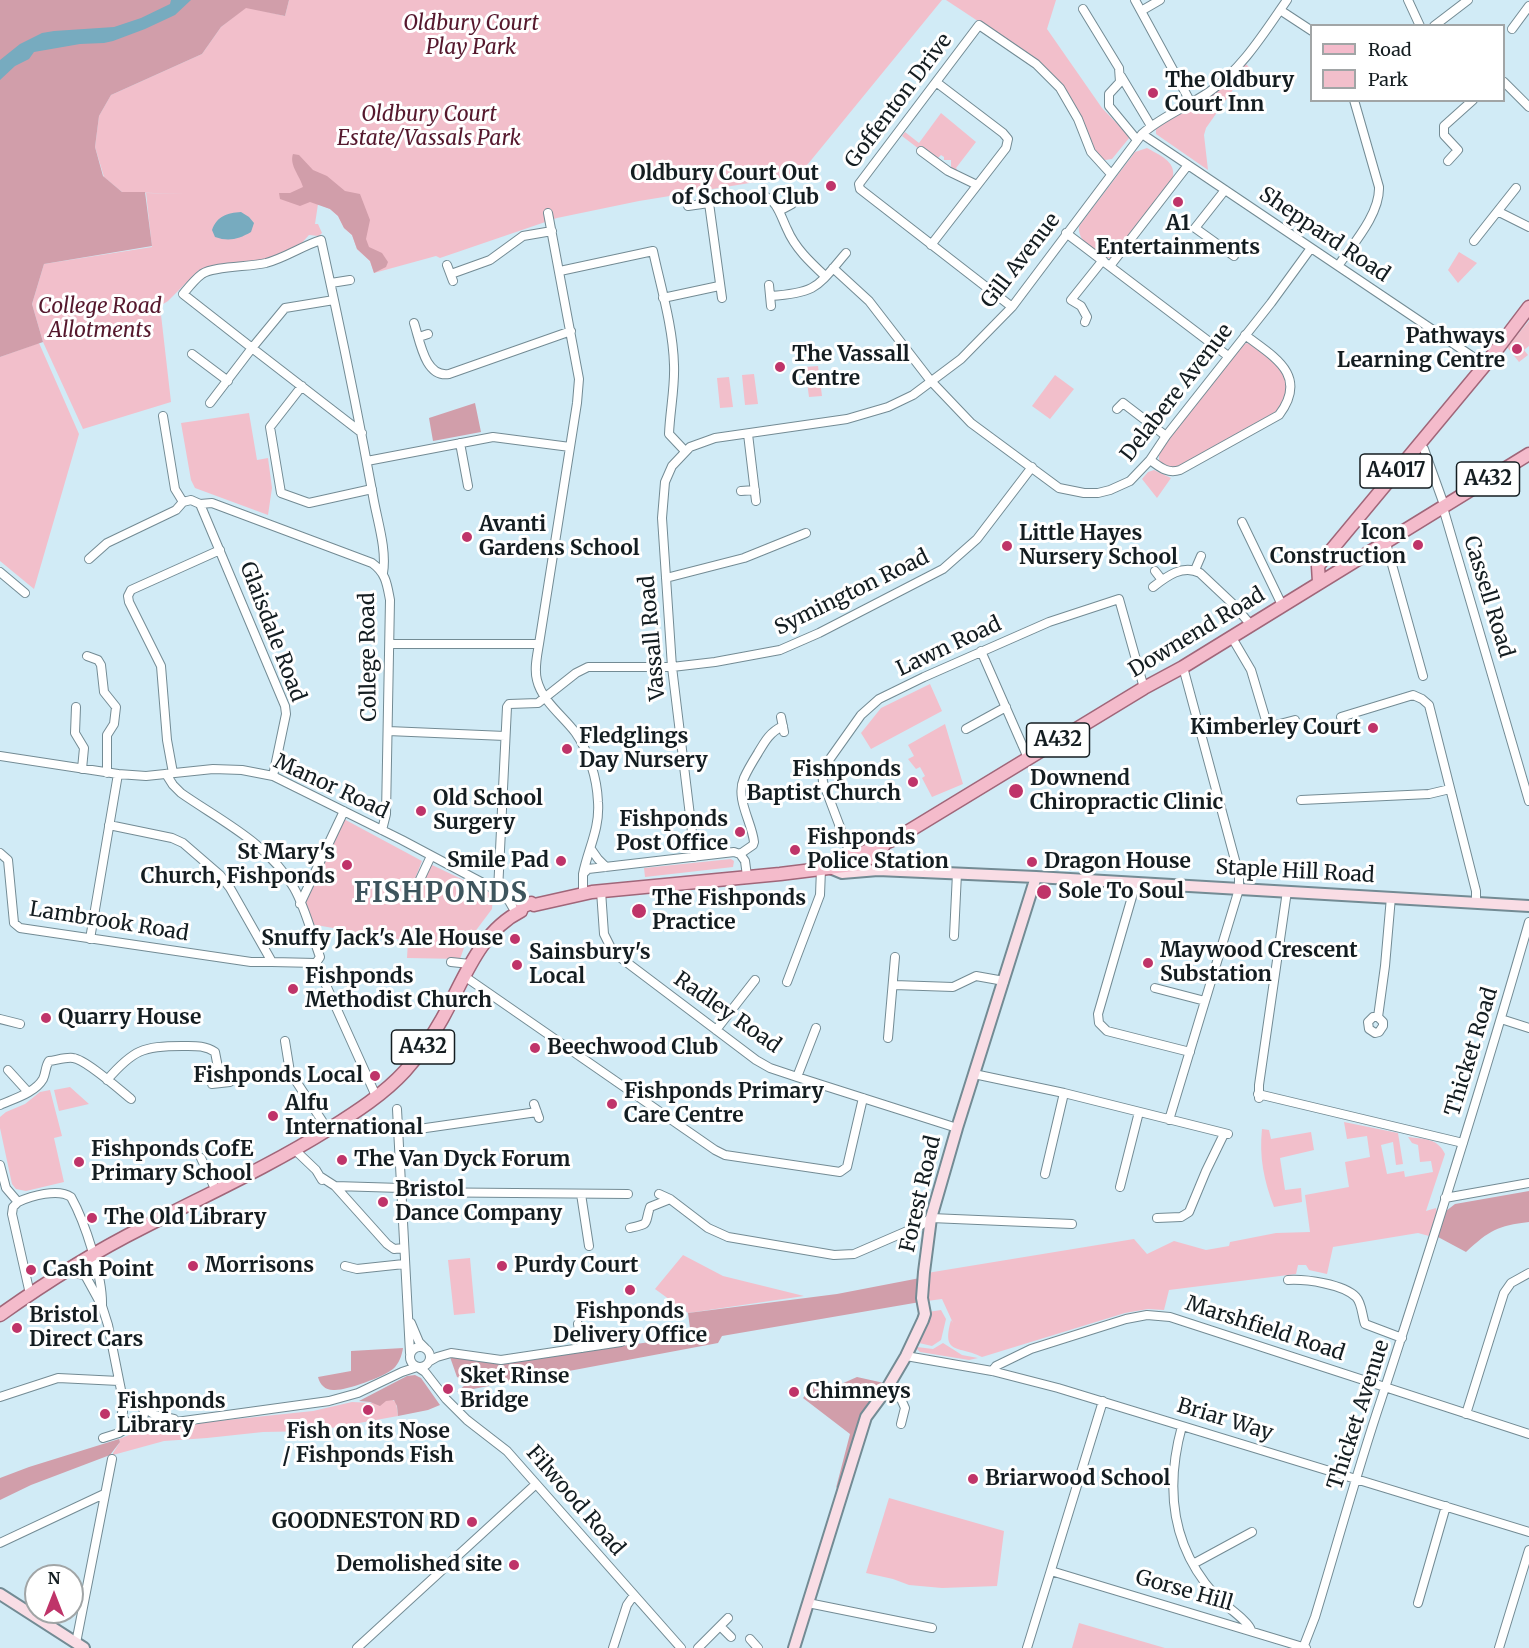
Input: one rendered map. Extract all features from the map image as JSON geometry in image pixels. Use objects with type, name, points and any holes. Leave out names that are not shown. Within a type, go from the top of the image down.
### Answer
[{"type":"main road","name":"A4017","points":[[1319,582],[1318,566],[1485,365],[1529,307]]},
{"type":"main road","name":"Downend Road","points":[[856,860],[881,850],[884,845],[1144,688],[1183,667],[1529,454]]},
{"type":"main road","name":"A432","points":[[0,1315],[30,1294],[134,1232],[295,1150],[376,1096],[405,1071],[434,1033],[470,964],[496,927],[522,907],[531,903],[534,905],[583,893],[825,868],[832,861],[856,860]]},
{"type":"main road","name":"Staple Hill Road","points":[[856,860],[878,870]]},
{"type":"main road","name":"Staple Hill Road","points":[[825,868],[842,873],[878,870],[957,873],[1529,906]]},
{"type":"main road","name":"Forest Road","points":[[794,1648],[866,1417],[886,1390],[906,1356],[925,1314],[922,1298],[931,1218],[1036,877]]},
{"type":"main road","points":[[0,1594],[80,1645]]},
{"type":"street","points":[[1135,0],[1191,103]]},
{"type":"street","points":[[1141,11],[1160,0]]},
{"type":"street","name":"Gill Avenue","points":[[685,452],[690,447],[715,438],[847,419],[878,410],[913,395],[961,359],[1012,307],[1139,137],[1151,126],[1209,92],[1231,74],[1287,0]]},
{"type":"street","points":[[1408,0],[1419,24]]},
{"type":"street","points":[[1437,24],[1468,0]]},
{"type":"street","points":[[1512,29],[1529,6]]},
{"type":"street","points":[[1083,9],[1151,126]]},
{"type":"street","points":[[1280,10],[1310,30]]},
{"type":"street","name":"Goffenton Drive","points":[[1012,307],[860,189],[859,184],[977,24],[1036,64],[1060,88],[1078,119],[1091,152],[1111,174]]},
{"type":"street","name":"Sheppard Road","points":[[1120,76],[1120,82],[1109,94],[1109,106],[1139,137],[1188,165],[1485,365]]},
{"type":"street","points":[[931,245],[1006,148],[1008,139],[936,82]]},
{"type":"street","points":[[1505,84],[1529,106]]},
{"type":"street","points":[[1338,266],[1375,210],[1379,199],[1379,187],[1355,102]]},
{"type":"street","points":[[1448,161],[1458,150],[1444,135],[1444,126],[1471,102]]},
{"type":"street","points":[[1443,113],[1450,122]]},
{"type":"street","points":[[921,151],[948,171],[977,185]]},
{"type":"street","points":[[1110,266],[1188,165]]},
{"type":"street","points":[[1474,241],[1516,188]]},
{"type":"street","points":[[1225,190],[1195,228],[1234,256]]},
{"type":"street","points":[[763,196],[770,198],[803,254],[825,276]]},
{"type":"street","points":[[688,206],[709,203],[722,298]]},
{"type":"street","points":[[779,211],[792,204]]},
{"type":"street","points":[[1499,212],[1529,227]]},
{"type":"street","points":[[548,213],[579,379],[539,644],[537,679],[546,698],[575,733],[591,766],[598,802],[597,824],[583,874],[583,893]]},
{"type":"street","points":[[447,264],[452,278],[492,259],[523,236],[552,231]]},
{"type":"street","points":[[1066,233],[1228,356]]},
{"type":"street","points":[[362,433],[183,294],[202,274],[212,270],[265,263],[282,258],[305,245],[321,240],[362,433],[385,562],[382,573]]},
{"type":"street","name":"Delabere Avenue","points":[[833,268],[868,301],[930,380],[971,423],[1059,488],[1098,493],[1130,481],[1150,460],[1311,248]]},
{"type":"street","points":[[560,271],[653,251],[671,332],[674,366],[674,393],[669,434],[685,452]]},
{"type":"street","points":[[770,296],[808,291],[818,285],[846,253]]},
{"type":"street","points":[[1084,322],[1087,317],[1081,306],[1071,300],[1102,260]]},
{"type":"street","points":[[331,283],[350,280]]},
{"type":"street","points":[[769,285],[771,306]]},
{"type":"street","points":[[663,298],[719,286]]},
{"type":"street","points":[[210,403],[285,308],[334,300]]},
{"type":"street","points":[[414,323],[429,365],[441,375],[450,374],[571,331]]},
{"type":"street","points":[[419,337],[428,334]]},
{"type":"street","points":[[1150,460],[1164,470],[1173,472],[1180,470],[1279,415],[1287,404],[1291,392],[1287,371],[1276,358],[1245,335]]},
{"type":"street","points":[[192,354],[228,381]]},
{"type":"street","points":[[302,387],[270,427],[281,493],[309,503],[372,489]]},
{"type":"street","points":[[1123,402],[1166,436]]},
{"type":"street","points":[[89,559],[106,543],[176,510],[183,502],[175,489],[163,416]]},
{"type":"street","points":[[748,434],[756,501]]},
{"type":"street","points":[[367,461],[493,437],[570,447]]},
{"type":"street","points":[[460,443],[468,486]]},
{"type":"street","name":"Cassell Road","points":[[1419,444],[1424,449],[1443,507],[1529,801]]},
{"type":"street","name":"Vassall Road","points":[[685,452],[672,466],[665,482],[662,500],[672,667],[695,856]]},
{"type":"street","name":"Symington Road","points":[[546,698],[576,673],[588,668],[672,667],[745,658],[780,650],[828,629],[943,569],[976,539],[1032,468]]},
{"type":"street","points":[[741,491],[755,490]]},
{"type":"street","name":"College Road","points":[[183,502],[191,500],[200,504],[212,503],[372,564],[382,573],[390,600],[386,814],[382,830]]},
{"type":"street","name":"Glaisdale Road","points":[[200,504],[285,706],[286,714],[273,776]]},
{"type":"street","points":[[1242,522],[1282,605]]},
{"type":"street","points":[[666,578],[744,558],[806,533]]},
{"type":"street","points":[[1386,543],[1423,676]]},
{"type":"street","points":[[220,550],[131,590],[128,596],[161,666],[172,785],[244,834],[273,860],[295,889],[321,957],[316,963],[376,1096]]},
{"type":"street","points":[[1195,570],[1201,556]]},
{"type":"street","points":[[1153,587],[1162,580],[1186,569],[1195,570],[1234,605],[1250,624]]},
{"type":"street","points":[[1155,571],[1162,580]]},
{"type":"street","points":[[0,572],[25,593]]},
{"type":"street","name":"Lawn Road","points":[[856,860],[823,782],[822,770],[827,760],[861,716],[879,699],[1049,622],[1119,599],[1144,688]]},
{"type":"street","points":[[1231,636],[1251,670],[1268,727],[1294,720]]},
{"type":"street","points":[[390,644],[539,644]]},
{"type":"street","points":[[981,651],[1028,758]]},
{"type":"street","points":[[87,656],[98,660],[104,692],[116,707],[114,724],[107,735],[107,773]]},
{"type":"street","points":[[1169,1119],[1239,889],[1239,875],[1183,667]]},
{"type":"street","points":[[1341,717],[1377,710],[1413,695],[1429,705],[1476,891],[1476,903]]},
{"type":"street","points":[[498,891],[505,736],[509,704],[534,704],[546,698]]},
{"type":"street","points":[[76,707],[75,733],[84,748],[82,769]]},
{"type":"street","points":[[966,729],[1006,707]]},
{"type":"street","points":[[740,854],[754,842],[742,800],[741,788],[766,740],[774,730],[782,725]]},
{"type":"street","points":[[388,731],[505,736]]},
{"type":"street","name":"Manor Road","points":[[1,758],[107,773],[146,776],[221,769],[242,770],[273,776],[498,891],[518,912]]},
{"type":"street","points":[[90,939],[118,774]]},
{"type":"street","points":[[1301,800],[1429,794],[1450,789]]},
{"type":"street","points":[[300,904],[344,811]]},
{"type":"street","points":[[109,825],[172,838],[183,843],[220,875],[230,888],[272,962]]},
{"type":"street","points":[[591,849],[606,867]]},
{"type":"street","points":[[583,874],[588,869],[734,852],[740,854],[745,861],[747,876]]},
{"type":"street","name":"Lambrook Road","points":[[0,853],[8,860],[14,923],[20,928],[251,962],[316,963]]},
{"type":"street","points":[[416,888],[431,856]]},
{"type":"street","points":[[787,982],[820,895],[825,868]]},
{"type":"street","points":[[954,936],[957,873]]},
{"type":"street","points":[[1136,882],[1098,1014],[1099,1023],[1107,1030],[1190,1052]]},
{"type":"street","name":"Radley Road","points":[[602,891],[604,934],[613,952],[756,1060],[797,1077],[957,1128]]},
{"type":"street","points":[[1287,891],[1259,1096],[1463,1143]]},
{"type":"street","points":[[1378,1017],[1391,897]]},
{"type":"street","name":"Thicket Road","points":[[1445,1198],[1529,922]]},
{"type":"street","points":[[888,1038],[895,957]]},
{"type":"street","points":[[451,962],[470,964]]},
{"type":"street","points":[[464,976],[725,1155],[840,1172],[847,1167],[863,1098]]},
{"type":"street","points":[[894,985],[953,987],[976,976],[1004,981]]},
{"type":"street","points":[[716,1030],[755,980]]},
{"type":"street","points":[[1155,988],[1206,1001]]},
{"type":"street","points":[[0,1019],[20,1024]]},
{"type":"street","points":[[1501,1019],[1529,1028]]},
{"type":"street","points":[[797,1077],[816,1028]]},
{"type":"street","points":[[285,1041],[290,1072],[328,1130]]},
{"type":"street","points":[[107,1080],[125,1060],[140,1051],[156,1046],[203,1046],[214,1052],[225,1083],[212,1084]]},
{"type":"street","points":[[0,1105],[27,1092],[41,1082],[49,1061],[74,1058],[131,1099]]},
{"type":"street","points":[[8,1071],[27,1092]]},
{"type":"street","points":[[974,1074],[1064,1093],[1226,1134],[1206,1171],[1189,1212],[1181,1217],[1157,1218]]},
{"type":"street","points":[[1045,1174],[1064,1093]]},
{"type":"street","points":[[396,1109],[410,1356],[418,1367]]},
{"type":"street","points":[[398,1132],[537,1112]]},
{"type":"street","points":[[1120,1187],[1138,1112]]},
{"type":"street","points":[[295,1150],[321,1179],[335,1186],[387,1244],[394,1249],[404,1248]]},
{"type":"street","points":[[201,1158],[216,1191]]},
{"type":"street","points":[[0,1165],[6,1188],[18,1202]]},
{"type":"street","points":[[1445,1198],[1529,1183]]},
{"type":"street","points":[[335,1186],[401,1190],[628,1194]]},
{"type":"street","points":[[30,1294],[12,1214],[13,1207],[18,1202],[62,1193],[70,1196],[93,1256],[119,1381],[123,1414],[126,1422],[134,1424],[169,1423],[329,1401],[358,1393],[451,1353],[501,1360],[621,1342]]},
{"type":"street","points":[[581,1194],[589,1246]]},
{"type":"street","points":[[659,1194],[670,1198],[708,1228],[728,1237],[834,1255],[854,1254],[921,1225],[931,1218],[1072,1224]]},
{"type":"street","points":[[630,1228],[645,1224],[648,1221],[650,1207],[670,1198]]},
{"type":"street","name":"Thicket Avenue","points":[[1304,1648],[1445,1198]]},
{"type":"street","points":[[345,1266],[357,1269],[404,1264]]},
{"type":"street","points":[[67,1272],[85,1275],[102,1306]]},
{"type":"street","points":[[1466,1414],[1504,1293],[1511,1283],[1529,1273]]},
{"type":"street","points":[[1288,1280],[1319,1281],[1350,1293],[1357,1298],[1365,1324],[1402,1338]]},
{"type":"street","name":"Marshfield Road","points":[[992,1371],[996,1366],[1031,1349],[1126,1319],[1147,1315],[1170,1317],[1529,1434]]},
{"type":"street","points":[[409,1319],[419,1342],[430,1354],[430,1362]]},
{"type":"street","points":[[578,1324],[582,1348]]},
{"type":"street","points":[[389,1378],[416,1347],[455,1350],[474,1356]]},
{"type":"street","name":"Briar Way","points":[[906,1356],[992,1371],[1103,1401],[1529,1532]]},
{"type":"street","name":"Filwood Road","points":[[430,1362],[435,1386]]},
{"type":"street","name":"Filwood Road","points":[[418,1367],[425,1372],[446,1400],[467,1420],[507,1451],[681,1648]]},
{"type":"street","points":[[0,1397],[58,1378],[119,1381]]},
{"type":"street","points":[[119,1381],[126,1394],[149,1412],[162,1417],[194,1420]]},
{"type":"street","points":[[886,1390],[901,1399],[905,1408],[901,1424]]},
{"type":"street","points":[[1026,1648],[1103,1401]]},
{"type":"street","points":[[127,1405],[139,1405],[143,1416],[117,1434],[104,1437],[119,1426],[127,1405]]},
{"type":"street","points":[[1182,1426],[1174,1459],[1173,1500],[1177,1526],[1193,1564],[1216,1596],[1250,1626],[1251,1630]]},
{"type":"street","points":[[80,1645],[104,1494],[112,1459]]},
{"type":"street","points":[[357,1648],[537,1484]]},
{"type":"street","points":[[0,1543],[104,1494]]},
{"type":"street","points":[[1418,1603],[1446,1506]]},
{"type":"street","points":[[1193,1564],[1252,1532]]},
{"type":"street","points":[[1498,1648],[1529,1550]]},
{"type":"street","name":"Gorse Hill","points":[[1051,1571],[1304,1648]]},
{"type":"street","points":[[613,1648],[627,1605],[634,1595]]},
{"type":"street","points":[[808,1603],[932,1628]]},
{"type":"street","points":[[698,1648],[728,1618]]},
{"type":"street","points":[[720,1626],[731,1637]]},
{"type":"street","points":[[750,1639],[758,1648]]},
{"type":"green space","name":"Oldbury Court Estate/Vassals Park","points":[[289,0],[942,0],[799,175],[639,201],[557,218],[440,258],[436,256],[374,273],[370,261],[357,249],[352,235],[344,228],[338,216],[330,209],[318,204],[315,224],[318,224],[322,233],[319,236],[309,235],[300,245],[258,261],[199,270],[160,306],[171,402],[83,429],[43,342],[32,304],[44,264],[152,247],[146,193],[186,194],[122,192],[104,177],[95,147],[99,116],[111,95],[202,54],[221,27],[246,7],[285,16]]},
{"type":"green space","points":[[946,0],[1056,0],[1047,29],[1102,108],[1130,137],[1112,159],[1105,160],[1093,147],[1070,97],[1053,77],[1024,53]]},
{"type":"green space","points":[[1246,64],[1249,67],[1206,128],[1204,135],[1208,170],[1156,134],[1156,127],[1161,123],[1218,91]]},
{"type":"green space","points":[[941,113],[976,142],[956,168],[960,174],[951,171],[951,160],[944,160],[941,155],[937,159],[922,146],[919,149],[902,136],[905,132],[919,143]]},
{"type":"green space","points":[[1147,148],[1169,163],[1173,177],[1116,253],[1110,258],[1099,255],[1084,242],[1079,226],[1135,152]]},
{"type":"green space","points":[[1459,252],[1477,263],[1458,283],[1448,270]]},
{"type":"green space","name":"Pathways Learning Centre","points":[[1529,321],[1529,346],[1524,350],[1528,355],[1519,362],[1507,347]]},
{"type":"green space","points":[[39,343],[79,434],[34,589],[0,561],[0,357]]},
{"type":"green space","points":[[1248,343],[1272,359],[1287,378],[1285,399],[1277,411],[1174,469],[1169,469],[1159,463],[1159,451],[1243,344]]},
{"type":"green space","points":[[818,366],[822,396],[809,397],[805,367]]},
{"type":"green space","points":[[754,374],[758,404],[745,405],[742,375]]},
{"type":"green space","points":[[1055,375],[1074,389],[1050,419],[1032,406]]},
{"type":"green space","points":[[729,377],[733,407],[720,408],[717,378]]},
{"type":"green space","points":[[249,413],[257,460],[268,458],[272,488],[268,515],[195,488],[191,480],[181,423]]},
{"type":"green space","points":[[1154,470],[1171,478],[1157,498],[1142,479],[1148,472]]},
{"type":"green space","points":[[930,684],[942,711],[871,749],[861,733],[881,708]]},
{"type":"green space","points":[[945,724],[963,784],[932,797],[922,778],[925,776],[920,767],[916,769],[908,759],[914,756],[908,745]]},
{"type":"green space","points":[[342,818],[422,861],[411,892],[418,892],[430,864],[493,894],[492,909],[465,945],[460,959],[407,958],[408,941],[310,924],[303,900]]},
{"type":"green space","points":[[731,859],[734,861],[733,867],[645,877],[644,868]]},
{"type":"green space","points":[[70,1087],[89,1104],[59,1111],[54,1090]]},
{"type":"green space","points":[[50,1090],[62,1136],[54,1138],[64,1182],[26,1191],[16,1189],[12,1184],[0,1128],[0,1117],[25,1104],[40,1092]]},
{"type":"green space","points":[[1344,1122],[1398,1133],[1403,1164],[1396,1165],[1393,1142],[1381,1145],[1387,1174],[1404,1171],[1405,1177],[1433,1172],[1431,1161],[1420,1162],[1418,1145],[1412,1143],[1408,1137],[1429,1140],[1442,1149],[1445,1154],[1426,1211],[1436,1208],[1437,1213],[1429,1236],[1418,1233],[1333,1247],[1327,1274],[1309,1270],[1306,1265],[1298,1265],[1296,1274],[1169,1290],[1164,1310],[1148,1309],[1125,1313],[982,1357],[954,1348],[950,1344],[948,1339],[951,1320],[953,1323],[942,1299],[927,1301],[927,1273],[1134,1239],[1147,1254],[1174,1241],[1206,1250],[1229,1246],[1230,1242],[1276,1233],[1310,1232],[1305,1195],[1349,1187],[1345,1162],[1370,1157],[1367,1136],[1347,1139]]},
{"type":"green space","points":[[1262,1129],[1269,1130],[1271,1139],[1311,1132],[1314,1150],[1280,1158],[1285,1190],[1301,1188],[1302,1202],[1274,1207],[1263,1169]]},
{"type":"green space","points":[[683,1255],[723,1276],[804,1296],[688,1313],[655,1289]]},
{"type":"green space","points":[[470,1258],[475,1313],[454,1315],[448,1260]]},
{"type":"green space","points":[[941,1310],[946,1319],[941,1340],[932,1346],[919,1343],[928,1312]]},
{"type":"green space","points":[[943,1343],[962,1355],[978,1358],[969,1360],[920,1352],[917,1349],[917,1347],[933,1349]]},
{"type":"green space","points":[[391,1399],[396,1402],[398,1416],[315,1431],[263,1432],[164,1441],[113,1455],[120,1442],[119,1439],[137,1432],[179,1425],[313,1411],[352,1402],[375,1403]]},
{"type":"green space","points":[[889,1498],[1004,1531],[997,1586],[942,1588],[909,1585],[866,1573]]},
{"type":"green space","points":[[1079,1623],[1165,1648],[1072,1648]]},
{"type":"shaded area","points":[[0,0],[289,0],[285,16],[246,8],[221,27],[202,54],[111,95],[99,116],[95,147],[103,176],[122,192],[145,192],[152,246],[44,264],[32,304],[43,342],[0,357]]},
{"type":"shaded area","points":[[293,154],[299,155],[313,170],[327,176],[345,191],[360,194],[370,220],[366,239],[369,247],[382,253],[388,262],[386,267],[374,273],[370,261],[357,249],[352,235],[330,209],[310,202],[300,206],[280,199],[279,193],[290,193],[303,187],[294,166]]},
{"type":"shaded area","points":[[475,403],[481,432],[433,441],[429,418]]},
{"type":"shaded area","points":[[1529,1191],[1529,1222],[1494,1230],[1466,1252],[1438,1237],[1446,1211],[1455,1204]]},
{"type":"shaded area","points":[[920,1278],[920,1302],[722,1336],[718,1343],[457,1392],[465,1385],[464,1380],[457,1377],[450,1357],[499,1364],[691,1336],[688,1313],[837,1294]]},
{"type":"shaded area","points":[[403,1348],[397,1365],[382,1376],[348,1388],[332,1390],[324,1387],[319,1380],[318,1377],[351,1371],[351,1351]]},
{"type":"shaded area","points":[[415,1375],[421,1378],[440,1405],[398,1416],[394,1400],[386,1401],[380,1406],[359,1401],[407,1376]]},
{"type":"shaded area","points":[[857,1377],[884,1383],[868,1407],[840,1484],[836,1488],[850,1434],[803,1398],[814,1385],[832,1388]]},
{"type":"shaded area","points":[[119,1439],[120,1442],[110,1455],[31,1485],[0,1500],[0,1478]]},
{"type":"water","points":[[171,0],[191,0],[175,15],[113,41],[34,52],[29,59],[15,66],[0,80],[0,60],[20,44],[42,33],[114,27],[141,18],[170,4]]},
{"type":"water","points":[[241,212],[254,223],[251,232],[234,239],[215,237],[212,230],[220,218],[227,214]]},
{"type":"place","name":"The Oldbury Court Inn","points":[[1153,93]]},
{"type":"place","name":"Oldbury Court Out of School Club","points":[[831,186]]},
{"type":"place","name":"A1 Entertainments","points":[[1178,202]]},
{"type":"place","name":"Pathways Learning Centre","points":[[1517,349]]},
{"type":"place","name":"The Vassall Centre","points":[[780,367]]},
{"type":"place","name":"Avanti Gardens School","points":[[467,537]]},
{"type":"place","name":"Icon Construction","points":[[1418,545]]},
{"type":"place","name":"Little Hayes Nursery School","points":[[1007,546]]},
{"type":"place","name":"Kimberley Court","points":[[1373,728]]},
{"type":"place","name":"Fledglings Day Nursery","points":[[567,749]]},
{"type":"place","name":"Fishponds Baptist Church","points":[[913,782]]},
{"type":"place","name":"Downend Chiropractic Clinic","points":[[1016,791]]},
{"type":"place","name":"Old School Surgery","points":[[421,811]]},
{"type":"place","name":"Fishponds Post Office","points":[[740,832]]},
{"type":"place","name":"Fishponds Police Station","points":[[795,850]]},
{"type":"place","name":"Smile Pad","points":[[561,861]]},
{"type":"place","name":"Dragon House","points":[[1032,862]]},
{"type":"place","name":"St Mary's Church, Fishponds","points":[[347,865]]},
{"type":"place","name":"Sole To Soul","points":[[1044,892]]},
{"type":"place","name":"The Fishponds Practice","points":[[639,911]]},
{"type":"place","name":"Snuffy Jack's Ale House","points":[[515,939]]},
{"type":"place","name":"Maywood Crescent Substation","points":[[1148,963]]},
{"type":"place","name":"Sainsbury's Local","points":[[517,965]]},
{"type":"place","name":"Fishponds Methodist Church","points":[[293,989]]},
{"type":"place","name":"Quarry House","points":[[46,1018]]},
{"type":"place","name":"Beechwood Club","points":[[535,1048]]},
{"type":"place","name":"Fishponds Local","points":[[375,1076]]},
{"type":"place","name":"Fishponds Primary Care Centre","points":[[612,1104]]},
{"type":"place","name":"Alfu International","points":[[273,1116]]},
{"type":"place","name":"The Van Dyck Forum","points":[[342,1160]]},
{"type":"place","name":"Fishponds CofE Primary School","points":[[79,1162]]},
{"type":"place","name":"Bristol Dance Company","points":[[383,1202]]},
{"type":"place","name":"The Old Library","points":[[92,1218]]},
{"type":"place","name":"Morrisons","points":[[193,1266]]},
{"type":"place","name":"Purdy Court","points":[[502,1266]]},
{"type":"place","name":"Cash Point","points":[[31,1270]]},
{"type":"place","name":"Fishponds Delivery Office","points":[[630,1290]]},
{"type":"place","name":"Bristol Direct Cars","points":[[17,1328]]},
{"type":"place","name":"Sket Rinse Bridge","points":[[448,1389]]},
{"type":"place","name":"Chimneys","points":[[794,1392]]},
{"type":"place","name":"Fish on its Nose / Fishponds Fish","points":[[368,1410]]},
{"type":"place","name":"Fishponds Library","points":[[105,1414]]},
{"type":"place","name":"Briarwood School","points":[[973,1479]]},
{"type":"place","name":"GOODNESTON RD","points":[[472,1522]]},
{"type":"place","name":"Demolished site","points":[[514,1565]]},
{"type":"district","name":"FISHPONDS","points":[[441,894]]},
{"type":"park label","name":"Oldbury Court Play Park","points":[[471,36]]},
{"type":"park label","name":"College Road Allotments","points":[[100,319]]}]
